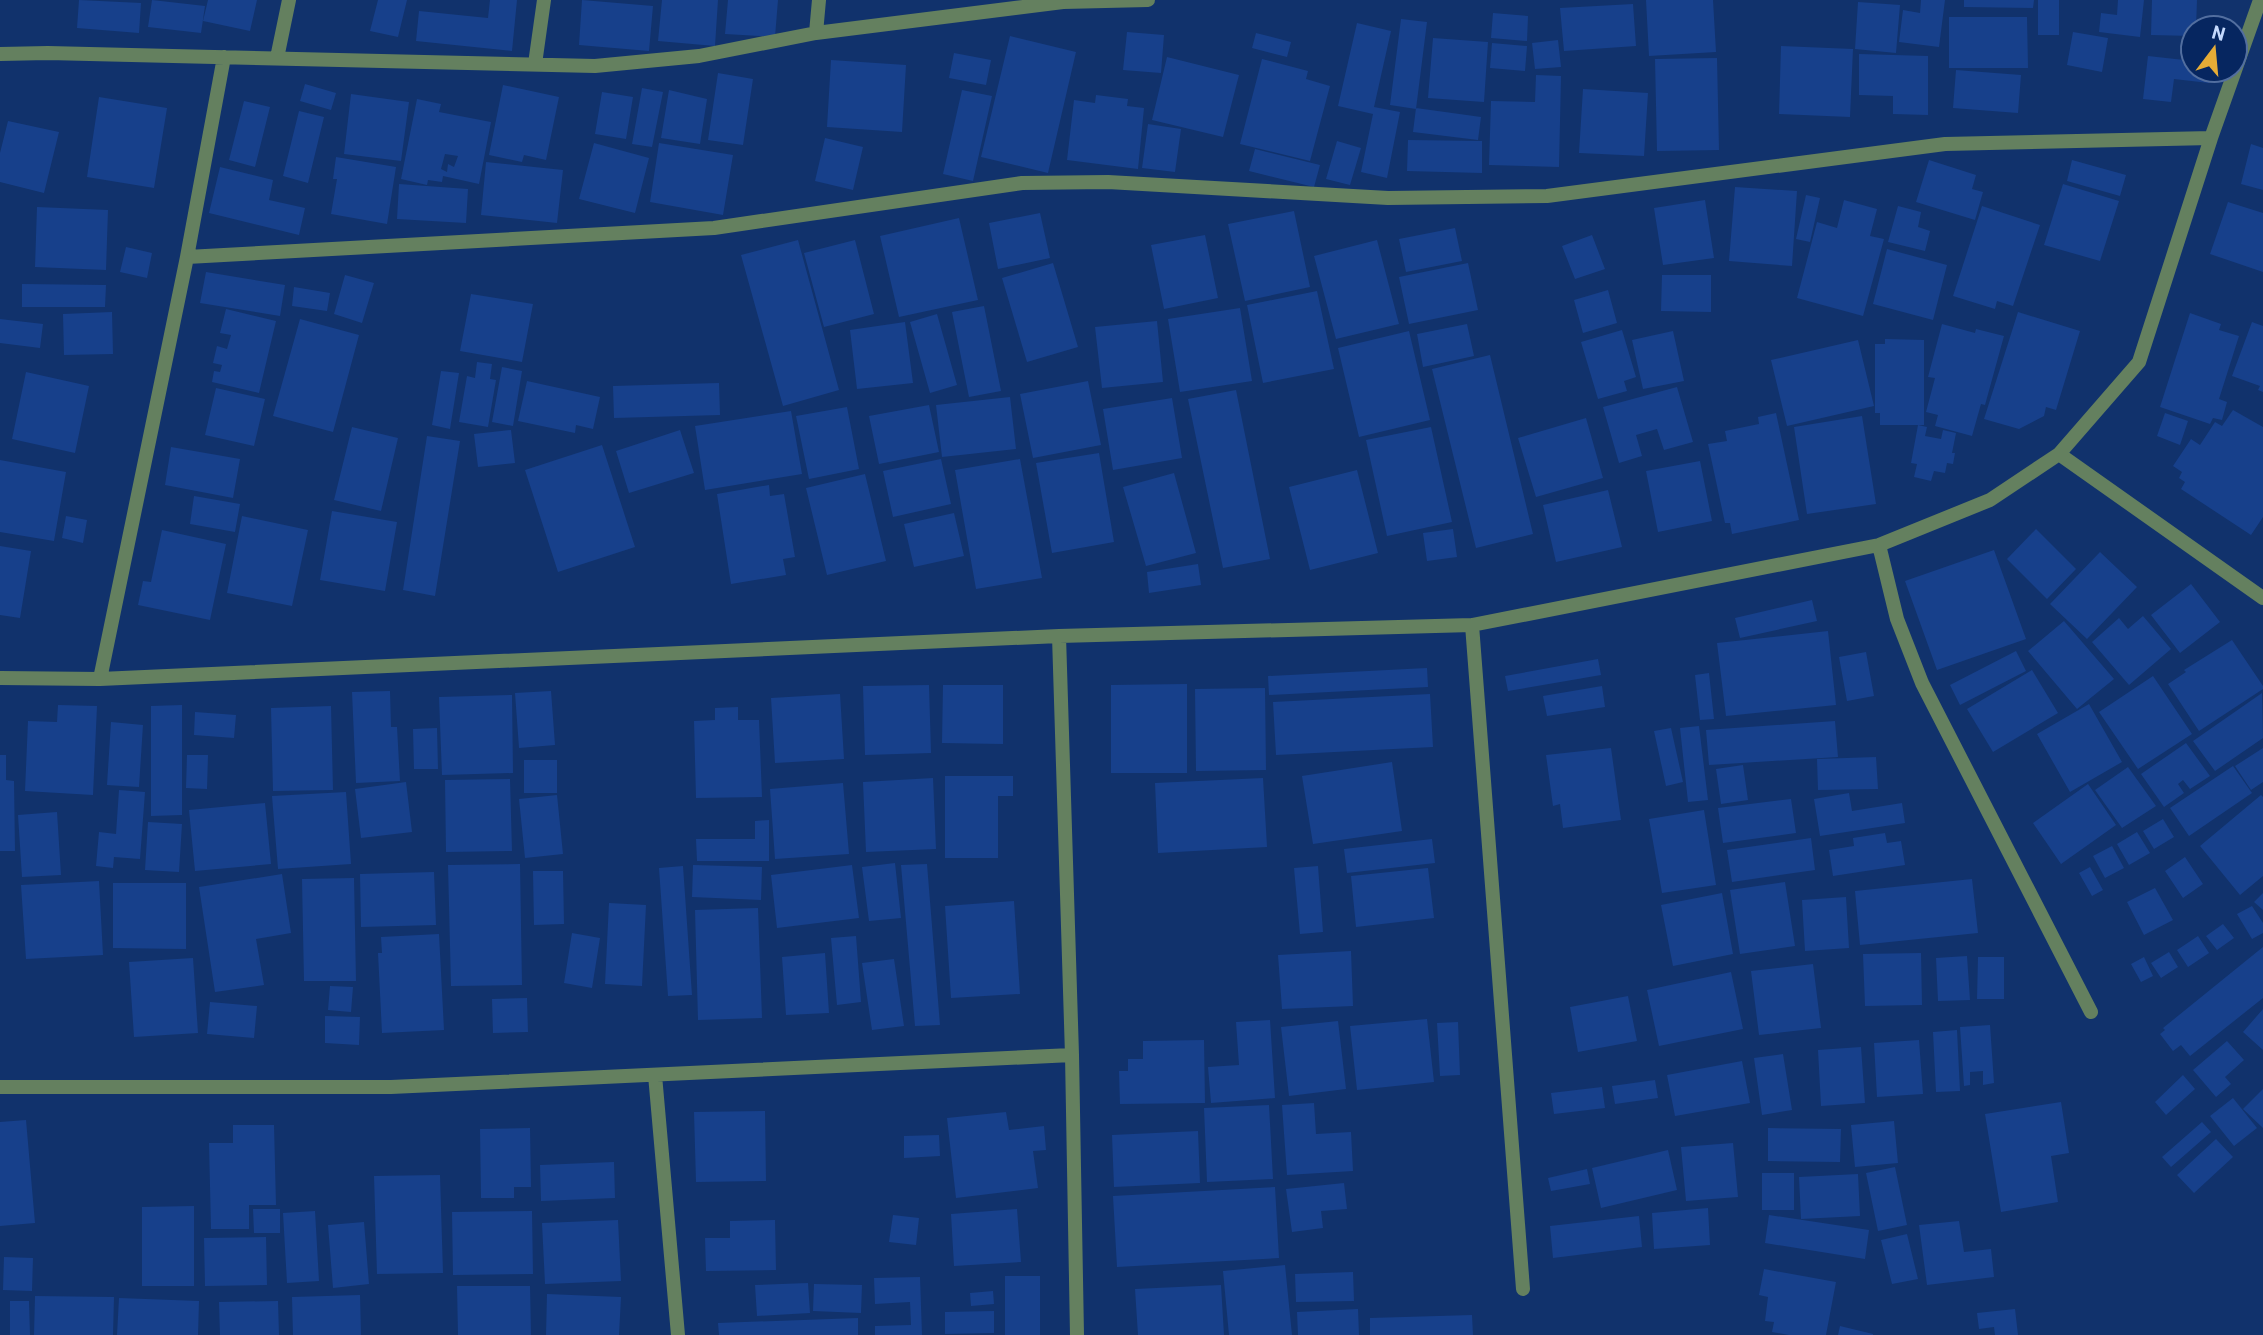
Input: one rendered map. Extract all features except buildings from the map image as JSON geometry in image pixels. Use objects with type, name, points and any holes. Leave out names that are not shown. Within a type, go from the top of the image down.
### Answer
[{"type":"street","points":[[277,58],[289,0]]},
{"type":"street","points":[[535,64],[544,0]]},
{"type":"street","points":[[816,33],[818,0]]},
{"type":"street","points":[[0,54],[595,65],[699,56],[816,33],[1063,1],[1149,0]]},
{"type":"street","points":[[0,678],[100,678],[1059,636],[1472,625],[1879,545],[1990,500],[2059,454],[2139,362],[2211,138],[2260,0]]},
{"type":"street","points":[[100,678],[187,257],[224,57]]},
{"type":"street","points":[[187,257],[715,228],[1022,183],[1108,182],[1388,198],[1547,196],[1945,144],[2211,138]]},
{"type":"street","points":[[2059,454],[2263,598]]},
{"type":"street","points":[[1879,545],[1897,619],[1922,683],[2091,1012]]},
{"type":"street","points":[[1472,625],[1523,1289]]},
{"type":"street","points":[[1059,636],[1072,1055],[1077,1335]]},
{"type":"street","points":[[0,1087],[391,1087],[1072,1055]]},
{"type":"street","points":[[654,1074],[678,1335]]}]
